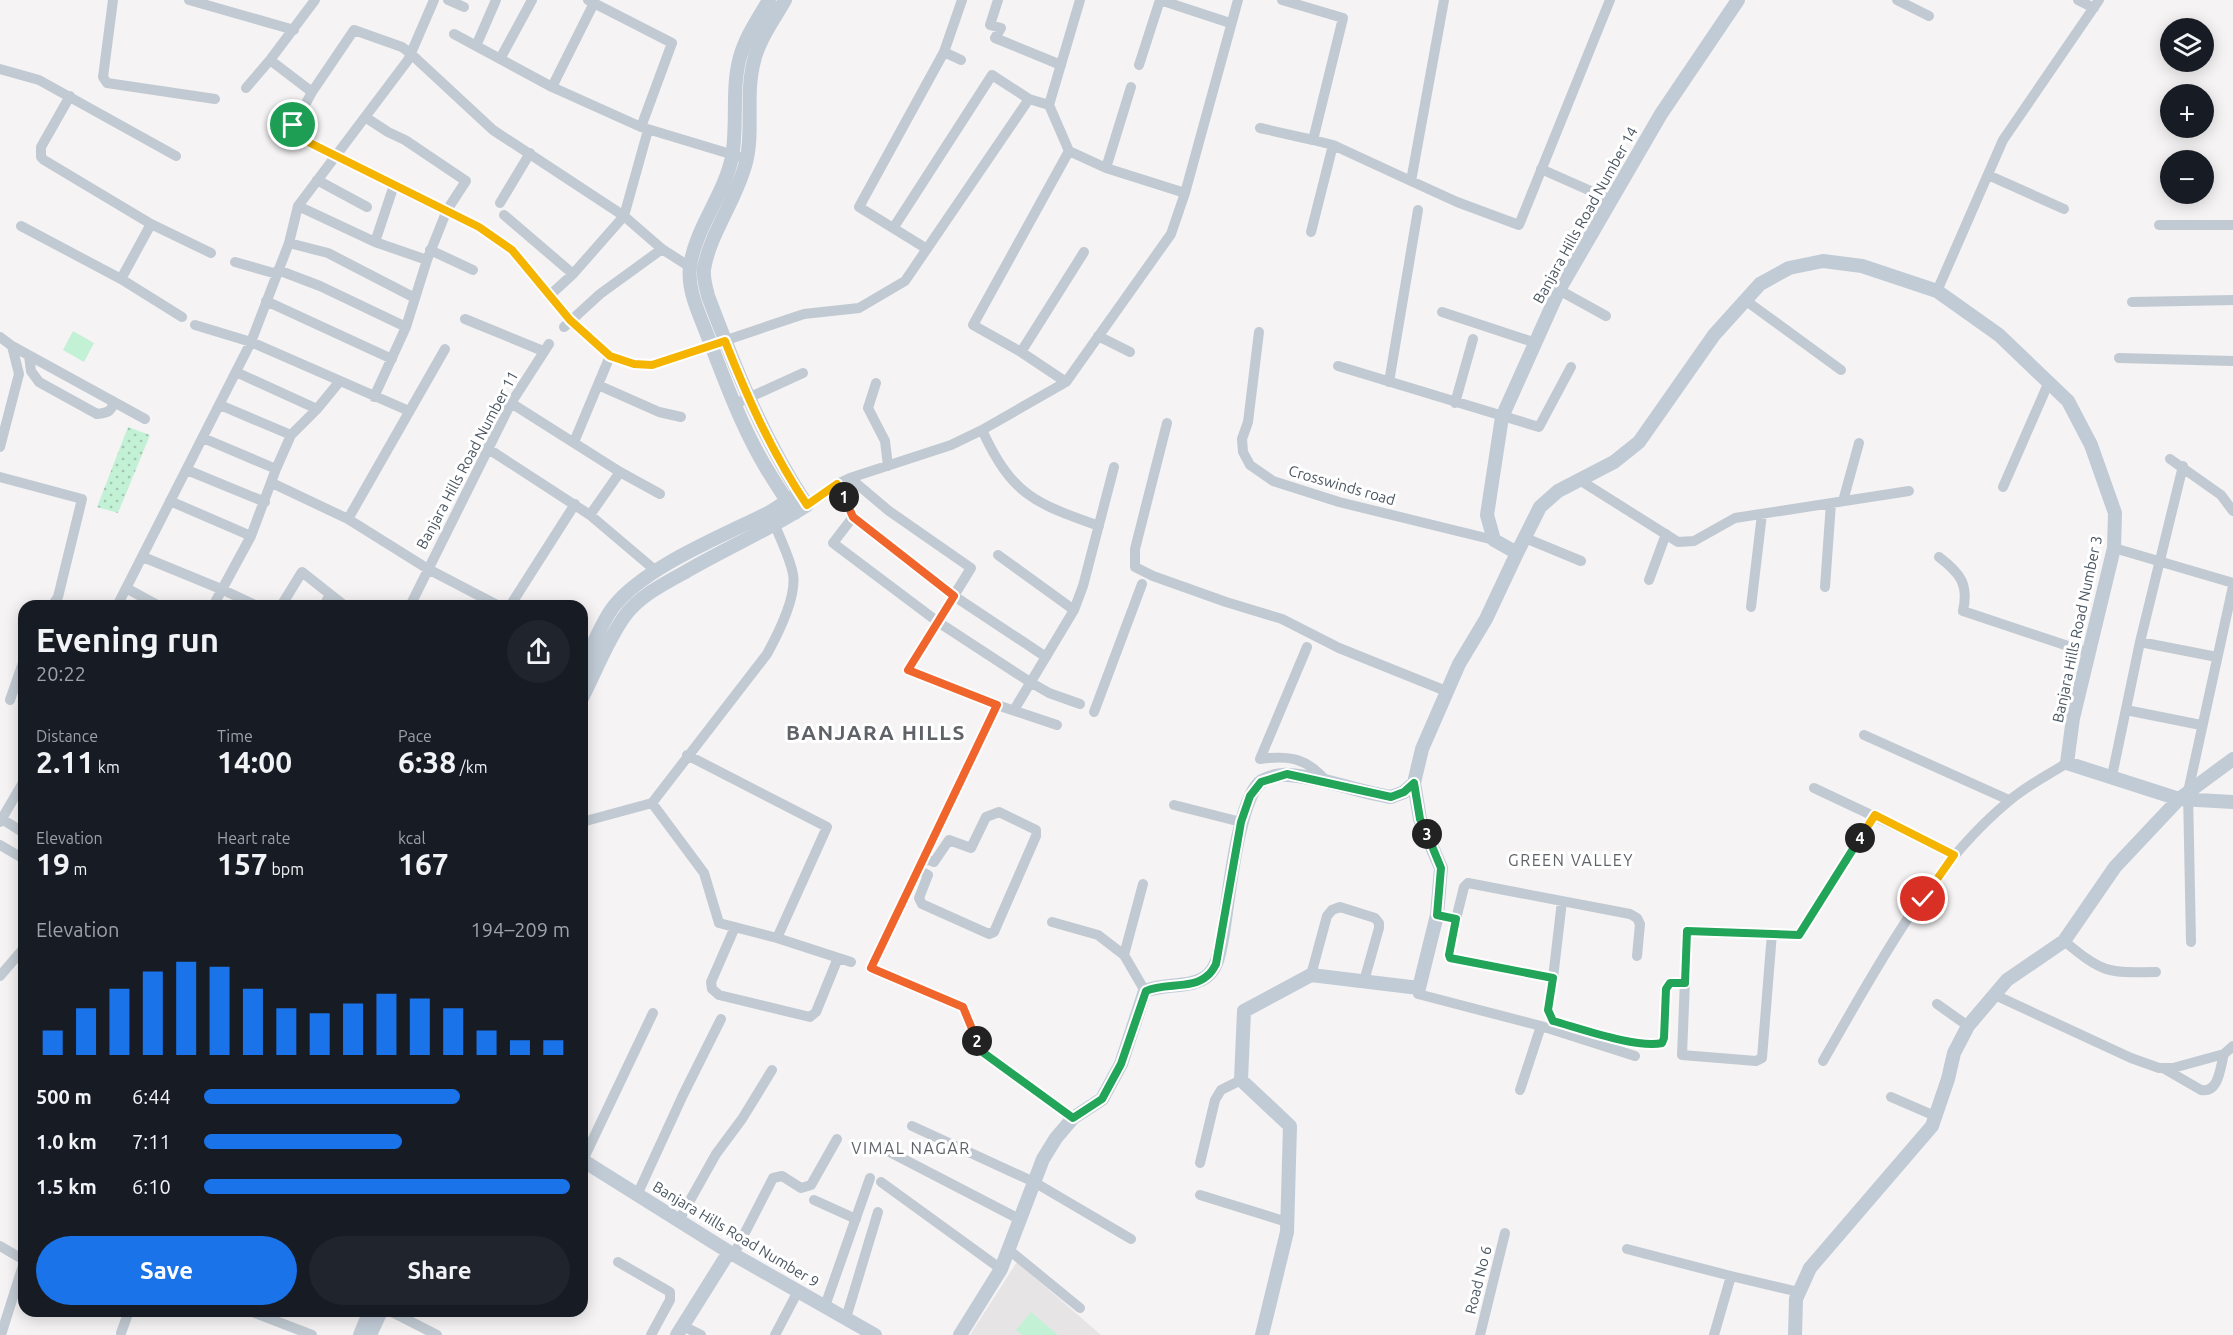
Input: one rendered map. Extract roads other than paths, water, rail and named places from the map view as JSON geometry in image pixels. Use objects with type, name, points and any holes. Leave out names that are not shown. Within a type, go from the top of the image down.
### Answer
[{"type":"street","points":[[113,0],[103,77],[107,83],[215,99]]},
{"type":"street","points":[[189,0],[294,30]]},
{"type":"street","points":[[246,88],[294,30],[315,0]]},
{"type":"street","points":[[120,600],[251,342],[289,243],[298,206],[408,60],[434,0]]},
{"type":"street","points":[[448,0],[464,8]]},
{"type":"street","points":[[476,46],[496,0]]},
{"type":"street","points":[[500,59],[532,0]]},
{"type":"street","points":[[769,0],[747,36],[740,58],[736,79],[732,155],[727,176],[697,242],[690,267],[689,282],[797,503]]},
{"type":"street","points":[[785,0],[760,43],[754,61],[750,81],[747,159],[741,181],[711,247],[704,269],[704,281],[735,405],[760,458],[797,503]]},
{"type":"street","points":[[927,249],[859,207],[944,52],[962,0]]},
{"type":"street","points":[[998,0],[990,25],[1001,28],[995,39],[1061,65]]},
{"type":"street","points":[[1080,0],[1049,105],[1069,151],[1106,168],[1185,193]]},
{"type":"street","points":[[1139,65],[1160,0],[1230,23]]},
{"type":"street","points":[[588,660],[600,628],[614,606],[633,587],[656,571],[850,478],[951,445],[1066,382],[1171,234],[1185,193],[1238,0]]},
{"type":"street","points":[[1282,0],[1309,4],[1343,18],[1313,140]]},
{"type":"street","points":[[1411,181],[1444,0]]},
{"type":"street","points":[[1260,128],[1334,145],[1411,181],[1519,225],[1610,0]]},
{"type":"street","name":"Banjara Hills Road Number 14","points":[[1494,540],[1487,515],[1502,417],[1559,290],[1661,114],[1738,0]]},
{"type":"street","points":[[1897,0],[1929,16]]},
{"type":"street","points":[[1937,291],[2002,140],[2097,4],[2078,0]]},
{"type":"street","points":[[549,296],[573,274],[624,216],[644,128],[672,43],[591,1],[552,87]]},
{"type":"street","points":[[690,267],[662,249],[624,216],[493,130],[402,47],[354,30],[312,92],[293,125],[292,134],[479,227],[512,250],[549,296],[567,323],[610,356],[634,364],[652,365],[804,314],[859,308],[906,281],[1029,99]]},
{"type":"street","points":[[454,34],[552,87],[644,128],[747,159]]},
{"type":"street","points":[[944,52],[961,60]]},
{"type":"street","points":[[270,60],[312,92]]},
{"type":"street","points":[[0,69],[39,80],[176,156]]},
{"type":"street","points":[[894,227],[992,75],[1029,99],[1049,105]]},
{"type":"street","points":[[1106,168],[1131,87]]},
{"type":"street","points":[[70,96],[41,147],[41,157],[151,224],[211,253]]},
{"type":"street","points":[[365,117],[387,132],[405,140],[466,181],[447,210],[429,255],[406,327],[374,397]]},
{"type":"street","points":[[1311,232],[1334,145]]},
{"type":"street","points":[[1066,382],[973,325],[1069,151]]},
{"type":"street","points":[[501,203],[530,153]]},
{"type":"street","points":[[1541,169],[1611,200]]},
{"type":"street","points":[[1988,176],[2064,209]]},
{"type":"street","points":[[317,180],[367,207]]},
{"type":"street","points":[[375,242],[393,184]]},
{"type":"street","points":[[298,206],[375,242],[429,255],[472,270]]},
{"type":"street","points":[[1389,382],[1418,210]]},
{"type":"street","points":[[504,215],[573,274]]},
{"type":"street","points":[[121,279],[151,224]]},
{"type":"street","points":[[2159,225],[2233,225]]},
{"type":"street","points":[[21,226],[121,279],[182,317]]},
{"type":"street","points":[[289,243],[328,253],[415,298]]},
{"type":"street","points":[[567,323],[600,294],[662,249]]},
{"type":"street","points":[[1020,352],[1084,252]]},
{"type":"street","name":"Banjara Hills Road Number 3","points":[[1517,553],[1540,507],[1558,491],[1614,462],[1639,442],[1714,335],[1760,284],[1789,268],[1823,261],[1862,266],[1937,291],[1999,335],[2048,384],[2068,400],[2091,445],[2115,513],[2114,548],[2073,718],[2067,763]]},
{"type":"street","points":[[235,262],[320,286],[406,327]]},
{"type":"street","points":[[1559,290],[1606,316]]},
{"type":"street","points":[[1745,300],[1840,370]]},
{"type":"street","points":[[2132,302],[2233,300]]},
{"type":"street","points":[[266,301],[392,360]]},
{"type":"street","points":[[1442,312],[1536,343]]},
{"type":"street","name":"Banjara Hills Road Number 11","points":[[272,483],[348,519],[428,568],[487,448],[546,347],[465,319]]},
{"type":"street","points":[[195,325],[251,342],[409,411]]},
{"type":"street","name":"Crosswinds road","points":[[1260,332],[1248,422],[1242,439],[1243,452],[1250,465],[1273,481],[1340,502],[1494,540]]},
{"type":"street","points":[[1098,336],[1130,352]]},
{"type":"street","points":[[0,337],[29,356],[145,419]]},
{"type":"street","points":[[1455,403],[1473,339]]},
{"type":"street","points":[[0,447],[2,432],[19,374],[12,346]]},
{"type":"street","points":[[348,519],[445,349]]},
{"type":"street","points":[[29,356],[31,370],[39,382],[97,414],[105,414],[111,410],[114,402]]},
{"type":"street","points":[[574,442],[610,356]]},
{"type":"street","points":[[2118,358],[2233,361]]},
{"type":"street","points":[[1338,366],[1539,427],[1572,368]]},
{"type":"street","points":[[236,372],[317,409]]},
{"type":"street","points":[[735,405],[803,374]]},
{"type":"street","points":[[216,600],[251,536],[291,435],[340,381]]},
{"type":"street","points":[[876,383],[868,408],[885,441],[888,466]]},
{"type":"street","points":[[2003,487],[2048,384]]},
{"type":"street","points":[[598,385],[658,412],[681,417]]},
{"type":"street","points":[[512,403],[620,472],[660,494]]},
{"type":"street","points":[[220,405],[291,435]]},
{"type":"street","points":[[1167,423],[1135,549],[1135,567],[1226,602],[1282,620],[1339,648],[1446,691]]},
{"type":"street","points":[[982,430],[1004,472],[1023,491],[1049,508],[1099,526]]},
{"type":"street","points":[[203,438],[276,469]]},
{"type":"street","points":[[1843,501],[1859,442]]},
{"type":"street","points":[[487,448],[575,504],[656,571]]},
{"type":"street","points":[[2170,459],[2221,495],[2233,511]]},
{"type":"street","points":[[1014,710],[1074,610],[1083,586],[1114,466]]},
{"type":"street","points":[[2112,776],[2140,642],[2183,466]]},
{"type":"street","points":[[187,470],[265,502]]},
{"type":"street","points":[[590,515],[620,472]]},
{"type":"street","points":[[0,477],[82,499],[56,600]]},
{"type":"street","points":[[850,478],[889,511],[971,568],[908,670],[997,705],[1057,725]]},
{"type":"street","points":[[1578,479],[1678,542],[1694,542],[1735,518],[1909,491]]},
{"type":"street","points":[[837,484],[853,517],[954,596],[1046,657]]},
{"type":"street","points":[[170,501],[251,536]]},
{"type":"street","points":[[588,660],[642,598],[729,547],[775,525],[797,503]]},
{"type":"street","points":[[1825,587],[1831,503]]},
{"type":"street","points":[[514,600],[575,504]]},
{"type":"street","points":[[1751,607],[1762,514]]},
{"type":"street","points":[[853,517],[833,543],[938,622],[1030,682],[1049,693],[1080,704]]},
{"type":"street","points":[[588,820],[652,802],[767,654],[776,638],[794,586],[793,574],[775,525]]},
{"type":"street","points":[[1649,580],[1666,534]]},
{"type":"street","points":[[1525,538],[1581,561]]},
{"type":"street","points":[[1262,1335],[1287,1233],[1290,1126],[1241,1080],[1244,1011],[1311,975],[1419,988],[1437,915],[1441,868],[1420,819],[1414,783],[1422,749],[1446,691],[1486,619],[1517,553],[1494,540]]},
{"type":"street","points":[[2114,548],[2233,585],[2185,797],[2191,942]]},
{"type":"street","points":[[998,555],[1074,610]]},
{"type":"street","points":[[142,557],[244,600]]},
{"type":"street","points":[[1939,557],[1953,568],[1965,588],[1963,611],[2089,652]]},
{"type":"street","points":[[413,600],[428,568],[488,600]]},
{"type":"street","points":[[285,600],[302,572],[338,600]]},
{"type":"street","points":[[1094,712],[1142,584]]},
{"type":"street","points":[[126,588],[148,600]]},
{"type":"street","points":[[327,600],[330,594]]},
{"type":"street","points":[[2140,642],[2217,657]]},
{"type":"street","points":[[1306,647],[1260,759],[1281,757],[1308,763],[1327,782]]},
{"type":"street","points":[[10,700],[18,677]]},
{"type":"street","points":[[997,705],[871,968],[963,1007],[981,1051],[1073,1118]]},
{"type":"street","points":[[2126,710],[2201,725]]},
{"type":"street","points":[[1864,735],[2009,800]]},
{"type":"street","points":[[687,756],[827,827],[777,938]]},
{"type":"street","points":[[1795,1335],[1796,1299],[1810,1268],[1932,1125],[1948,1079],[1954,1053],[1968,1026],[2007,980],[2064,941],[2115,867],[2185,797],[2233,759]]},
{"type":"street","points":[[1823,1061],[1892,943],[1954,855],[2009,800],[2067,763],[2185,797],[2233,802]]},
{"type":"street","points":[[960,1335],[1001,1269],[1043,1159],[1056,1138],[1073,1118],[1102,1099],[1124,1056],[1133,1023],[1146,991],[1157,986],[1186,984],[1206,977],[1216,964],[1241,822],[1250,796],[1261,782],[1287,774],[1391,797],[1404,792],[1414,783]]},
{"type":"street","points":[[1814,788],[1875,815],[1954,855]]},
{"type":"street","points":[[18,792],[1,820],[18,830]]},
{"type":"street","points":[[652,802],[704,873],[719,923],[777,938],[851,962]]},
{"type":"street","points":[[1174,805],[1241,822]]},
{"type":"street","points":[[918,870],[928,875],[919,898],[922,904],[988,934],[994,932],[1036,836],[1036,830],[999,812],[986,817],[971,848],[948,840],[934,862],[924,858]]},
{"type":"street","points":[[1772,933],[1762,1058],[1756,1061],[1682,1055],[1687,931],[1772,933],[1799,935],[1875,815]]},
{"type":"street","points":[[0,845],[18,856]]},
{"type":"street","points":[[1553,978],[1450,958],[1456,919],[1464,887],[1468,883],[1630,914],[1637,918],[1640,924],[1637,956]]},
{"type":"street","points":[[1124,955],[1143,884]]},
{"type":"street","points":[[1562,901],[1548,1010],[1553,1021],[1629,1041],[1662,1043],[1666,989],[1670,983],[1685,983]]},
{"type":"street","points":[[1311,975],[1328,916],[1332,910],[1340,907],[1375,918],[1379,922],[1364,981]]},
{"type":"street","points":[[1437,915],[1456,919]]},
{"type":"street","points":[[1052,922],[1098,934],[1124,955],[1146,991]]},
{"type":"street","points":[[735,927],[711,982],[712,989],[719,995],[810,1017],[816,1012],[838,958]]},
{"type":"street","points":[[2064,941],[2099,968],[2109,971],[2156,972]]},
{"type":"street","points":[[0,976],[18,955]]},
{"type":"street","points":[[1418,994],[1541,1026],[1635,1056]]},
{"type":"street","points":[[1995,995],[2131,1058],[2163,1068],[2202,1090],[2212,1090],[2224,1054]]},
{"type":"street","points":[[1937,1004],[1968,1026]]},
{"type":"street","points":[[588,1148],[653,1013]]},
{"type":"street","points":[[637,1195],[682,1095],[721,1019]]},
{"type":"street","points":[[1520,1090],[1541,1026]]},
{"type":"street","points":[[2163,1068],[2173,1068],[2224,1054],[2233,1046]]},
{"type":"street","points":[[679,1220],[716,1154],[742,1119],[772,1070]]},
{"type":"street","points":[[1200,1163],[1215,1100],[1221,1090],[1241,1080]]},
{"type":"street","points":[[1891,1097],[1935,1116]]},
{"type":"street","points":[[912,1126],[1034,1182],[1131,1239]]},
{"type":"street","points":[[701,1335],[680,1330],[731,1253],[773,1178],[782,1176],[801,1188],[811,1185],[837,1140]]},
{"type":"street","points":[[882,1148],[1019,1219]]},
{"type":"street","name":"Banjara Hills Road Number 9","points":[[588,1164],[731,1253],[874,1335]]},
{"type":"street","points":[[825,1306],[870,1178]]},
{"type":"street","points":[[881,1182],[1001,1269]]},
{"type":"street","points":[[1200,1195],[1287,1222]]},
{"type":"street","points":[[814,1200],[856,1219]]},
{"type":"street","points":[[846,1318],[878,1212]]},
{"type":"street","name":"Road No 6","points":[[1480,1335],[1505,1233]]},
{"type":"street","points":[[0,1246],[18,1257]]},
{"type":"street","points":[[1009,1250],[1080,1308]]},
{"type":"street","points":[[1627,1250],[1799,1292]]},
{"type":"street","points":[[618,1262],[670,1292],[670,1300],[651,1335]]},
{"type":"street","points":[[1714,1335],[1731,1276]]},
{"type":"street","points":[[1,1335],[18,1280]]},
{"type":"street","points":[[775,1335],[798,1291]]},
{"type":"street","points":[[121,1333],[127,1317]]},
{"type":"street","points":[[266,1317],[312,1335]]},
{"type":"street","points":[[360,1335],[368,1317]]},
{"type":"street","points":[[370,1335],[378,1317]]},
{"type":"street","points":[[402,1317],[437,1335]]},
{"type":"district","name":"BANJARA HILLS","points":[[876,732]]},
{"type":"district","name":"GREEN VALLEY","points":[[1571,860]]},
{"type":"district","name":"VIMAL NAGAR","points":[[911,1148]]}]
